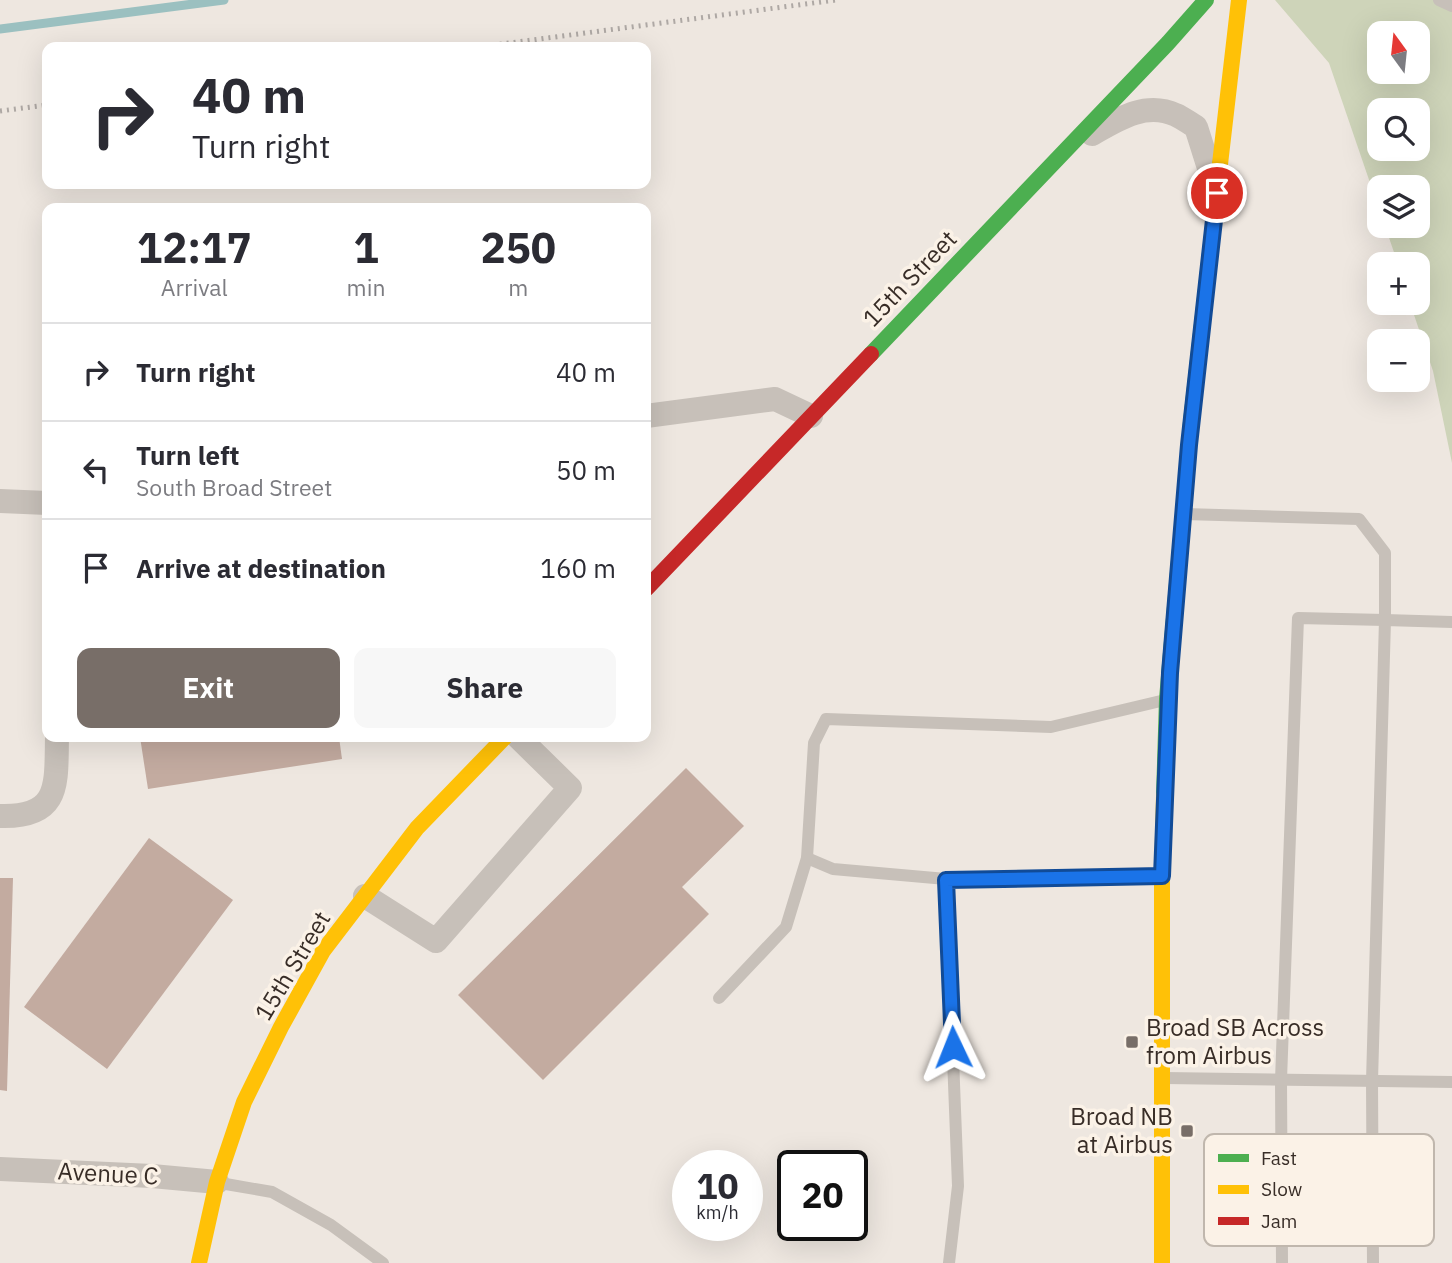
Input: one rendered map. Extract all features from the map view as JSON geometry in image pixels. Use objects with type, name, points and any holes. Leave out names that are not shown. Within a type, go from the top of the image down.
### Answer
[{"type":"street","name":"15th Street","points":[[651,584],[1206,0]]},
{"type":"street","points":[[1162,1263],[1162,876],[1167,699],[1182,513],[1239,0]]},
{"type":"street","points":[[1062,153],[1135,112],[1152,109],[1174,114],[1196,127],[1217,193]]},
{"type":"street","points":[[651,415],[775,399],[811,416]]},
{"type":"street","points":[[0,501],[42,503]]},
{"type":"street","points":[[0,816],[34,812],[48,800],[56,782],[57,742]]},
{"type":"street","name":"15th Street","points":[[199,1263],[217,1182],[244,1102],[323,951],[418,828],[500,742]]},
{"type":"street","points":[[365,896],[436,941],[570,788],[523,742]]},
{"type":"street","name":"Avenue C","points":[[0,1169],[152,1176],[217,1182]]},
{"type":"lane","points":[[1440,0],[1452,6]]},
{"type":"lane","points":[[1182,513],[1359,519],[1385,553],[1372,1134]]},
{"type":"lane","points":[[1281,1134],[1280,1080],[1298,618],[1452,622]]},
{"type":"lane","points":[[719,998],[786,927],[807,858],[814,743],[826,719],[1051,727],[1167,699]]},
{"type":"lane","points":[[807,858],[833,869],[946,880],[1162,876]]},
{"type":"lane","points":[[946,880],[958,1186],[949,1263]]},
{"type":"lane","points":[[1161,1077],[1452,1082]]},
{"type":"lane","points":[[217,1182],[272,1192],[331,1225],[383,1263]]},
{"type":"green space","points":[[1275,0],[1452,0],[1452,463],[1430,362],[1430,329],[1419,329],[1414,315],[1430,315],[1430,252],[1394,252],[1389,238],[1430,238],[1430,175],[1367,175],[1329,63]]},
{"type":"building","points":[[141,742],[340,742],[342,759],[148,789]]},
{"type":"building","points":[[686,768],[744,826],[682,887],[709,914],[543,1080],[458,995]]},
{"type":"building","points":[[149,838],[233,900],[107,1069],[24,1007]]},
{"type":"building","points":[[0,878],[13,878],[7,1091],[0,1090]]},
{"type":"waterway","points":[[0,29],[224,0]]},
{"type":"railway","points":[[517,42],[836,0]]},
{"type":"railway","points":[[0,111],[42,106]]},
{"type":"traffic: fast","points":[[871,354],[1206,0]]},
{"type":"traffic: fast","points":[[1164,796],[1167,699],[1191,422],[1220,164]]},
{"type":"traffic: slow","points":[[1220,164],[1239,0]]},
{"type":"traffic: slow","points":[[199,1263],[217,1182],[244,1102],[323,951],[417,828],[500,742]]},
{"type":"traffic: slow","points":[[1162,1263],[1164,796]]},
{"type":"traffic: jam","points":[[651,584],[871,354]]},
{"type":"place","name":"Broad SB Across from Airbus","points":[[1132,1042]]},
{"type":"place","name":"Broad NB at Airbus","points":[[1187,1131]]},
{"type":"route","points":[[953,1047],[946,880],[1162,876],[1167,699],[1182,513],[1217,193]]}]
